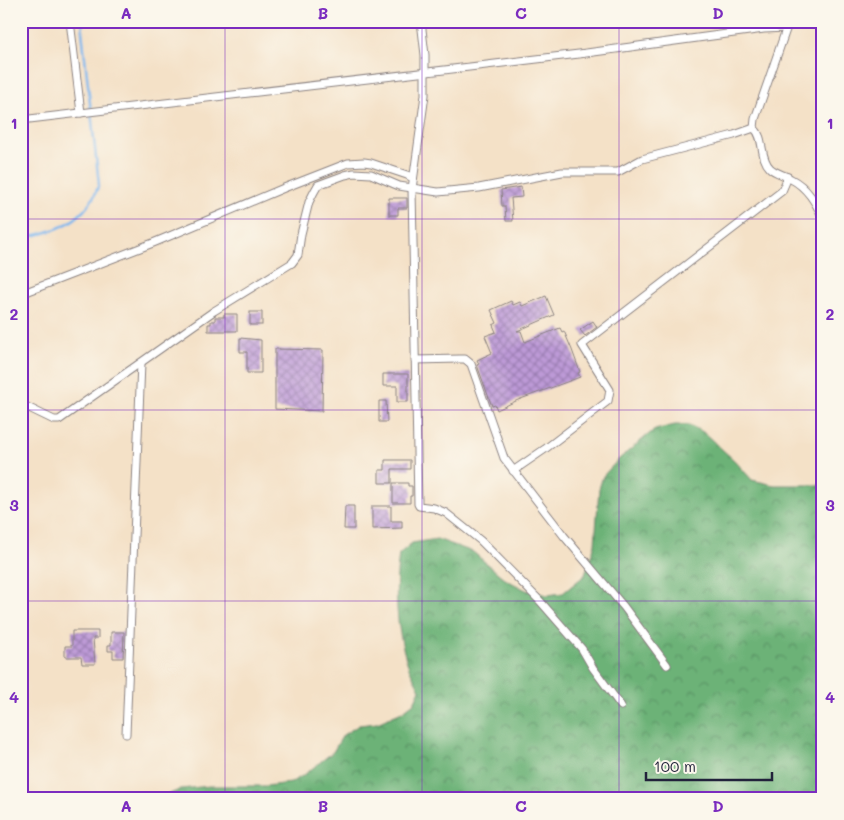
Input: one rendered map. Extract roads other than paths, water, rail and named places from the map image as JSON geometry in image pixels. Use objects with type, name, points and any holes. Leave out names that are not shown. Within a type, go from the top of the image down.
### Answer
[{"type":"street","points":[[70,21],[81,113]]},
{"type":"street","points":[[421,21],[426,71],[422,128],[412,189],[418,505],[434,508],[446,513],[481,541],[540,601],[582,649],[593,668],[621,706]]},
{"type":"street","points":[[21,120],[579,54],[788,25],[755,119],[754,128],[758,132],[766,162],[770,168],[799,183],[808,193],[823,218]]},
{"type":"street","points":[[21,404],[54,420],[59,420],[214,311],[292,263],[298,255],[309,202],[318,185],[345,175],[362,173],[379,176],[399,186],[438,192],[479,188],[562,172],[618,172],[642,159],[754,128]]},
{"type":"street","points":[[21,294],[153,244],[348,163],[371,163],[407,174],[413,178]]},
{"type":"street","points":[[513,471],[608,401],[610,390],[582,345],[782,191],[788,177]]},
{"type":"street","points":[[415,360],[465,359],[471,364],[501,452],[513,471],[564,536],[624,607],[667,665]]},
{"type":"street","points":[[126,734],[141,363]]},
{"type":"waterway","points":[[21,238],[47,232],[69,223],[87,207],[94,197],[99,184],[82,31],[83,21]]}]
